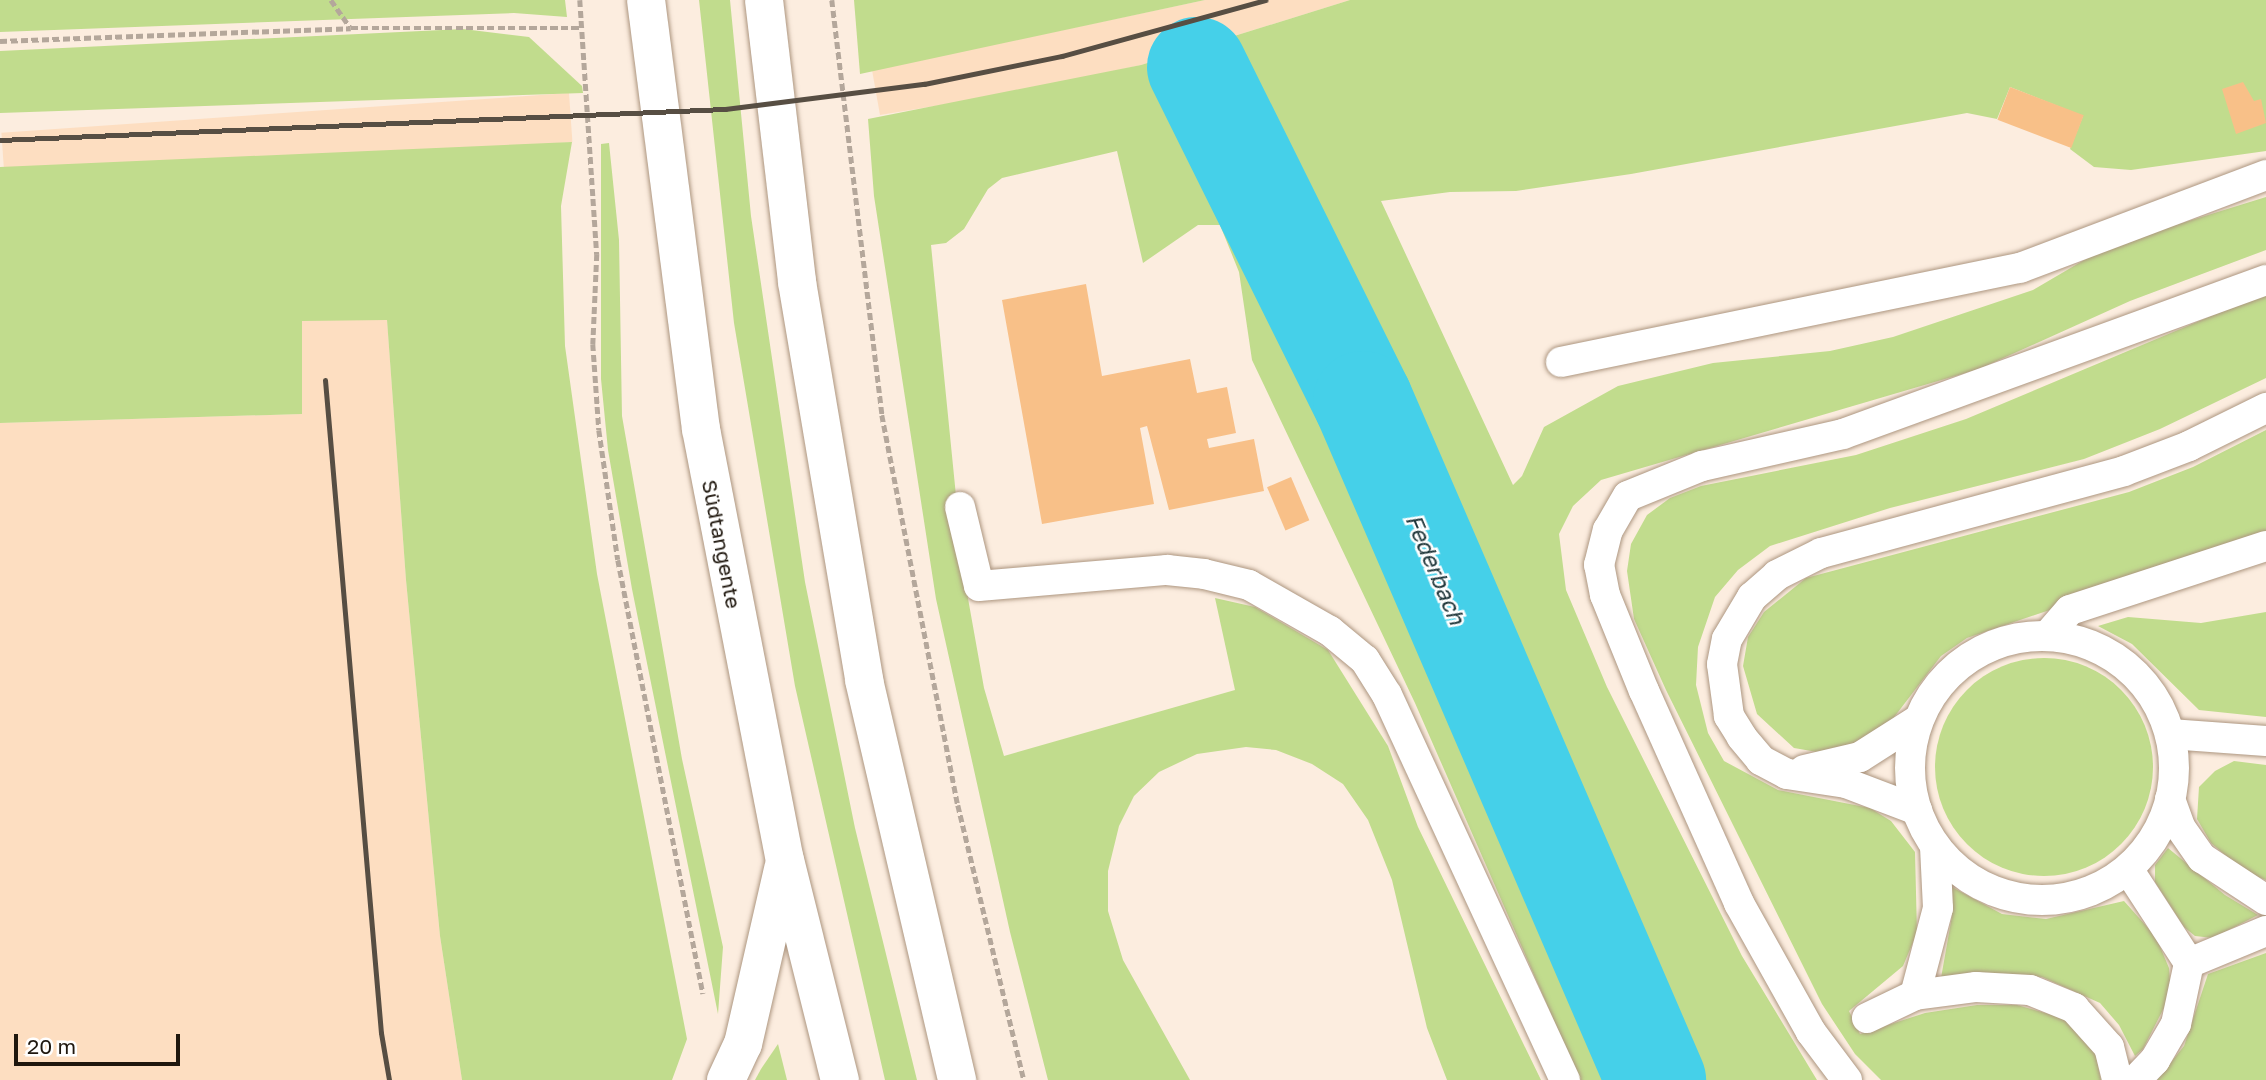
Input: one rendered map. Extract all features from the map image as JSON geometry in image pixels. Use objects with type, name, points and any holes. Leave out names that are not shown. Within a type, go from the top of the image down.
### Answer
[{"type":"highway","name":"Südtangente","points":[[646,0],[701,429],[785,860],[840,1080]]},
{"type":"highway","points":[[764,0],[797,282],[864,680],[957,1075]]},
{"type":"highway","points":[[726,1080],[743,1044],[785,860]]},
{"type":"lane","points":[[1561,362],[2020,268],[2266,175]]},
{"type":"lane","points":[[1847,1080],[1811,1032],[1739,903],[1644,691],[1605,595],[1599,565],[1608,530],[1628,495],[1702,467],[1843,434],[2266,280]]},
{"type":"lane","points":[[1917,810],[1846,783],[1787,774],[1761,760],[1742,737],[1729,716],[1722,664],[1731,631],[1752,597],[1777,575],[1821,553],[2124,471],[2189,446],[2266,408]]},
{"type":"lane","points":[[960,507],[979,586],[1167,570],[1204,574],[1249,585],[1330,631],[1365,660],[1387,695],[1565,1080]]},
{"type":"lane","points":[[2048,635],[2070,610],[2266,546]]},
{"type":"lane","points":[[2170,799],[2158,831],[2128,869],[2077,896],[2022,899],[1976,883],[1935,846],[1917,810],[1910,776],[1918,720],[1944,678],[1959,664],[2014,638],[2048,635],[2080,641],[2108,653],[2136,676],[2155,700],[2170,734],[2170,799],[2180,827],[2203,858],[2266,900]]},
{"type":"lane","points":[[1787,774],[1860,757],[1918,720]]},
{"type":"lane","points":[[2170,734],[2266,741]]},
{"type":"lane","points":[[1915,995],[1938,908],[1935,846]]},
{"type":"lane","points":[[2128,869],[2189,962],[2176,1024],[2155,1060],[2136,1080]]},
{"type":"lane","points":[[2189,962],[2266,931]]},
{"type":"lane","points":[[1867,1018],[1915,995],[1976,987],[2030,990],[2074,1008],[2109,1046],[2117,1080]]},
{"type":"path","points":[[331,0],[351,28]]},
{"type":"path","points":[[580,0],[597,254],[593,344],[599,430],[618,560],[705,1001]]},
{"type":"path","points":[[832,0],[882,415],[958,805],[1024,1080]]},
{"type":"path","points":[[0,41],[351,28],[582,28]]},
{"type":"shaded area","points":[[1205,0],[1350,0],[1141,65],[1015,93],[880,115],[872,70]]},
{"type":"shaded area","points":[[569,93],[572,142],[5,182],[1,133]]},
{"type":"shaded area","points":[[387,319],[406,580],[440,936],[462,1080],[0,1080],[0,423],[302,414],[302,320]]},
{"type":"green space","points":[[0,0],[565,0],[567,17],[514,13],[0,32]]},
{"type":"green space","points":[[699,0],[730,0],[751,216],[805,582],[855,828],[917,1080],[885,1080],[795,686],[734,323]]},
{"type":"green space","points":[[854,0],[1205,0],[860,74]]},
{"type":"green space","points":[[1350,0],[2266,0],[2266,151],[2131,170],[2094,167],[2070,149],[2083,116],[2010,87],[1997,119],[1967,113],[1631,174],[1516,191],[1450,192],[1381,201],[1513,485],[1522,476],[1544,427],[1618,386],[1713,363],[1830,351],[1893,337],[2033,290],[2108,246],[2266,197],[2266,250],[2130,301],[1979,369],[1601,480],[1573,506],[1559,534],[1566,590],[1607,687],[1742,956],[1817,1080],[1580,1080],[1415,703],[1252,360],[1239,272],[1220,225],[1198,225],[1143,263],[1117,151],[1002,178],[988,189],[964,229],[946,243],[931,245],[964,576],[984,688],[1004,756],[1235,690],[1215,598],[1255,607],[1328,650],[1388,746],[1418,827],[1541,1080],[1447,1080],[1427,1028],[1392,880],[1368,820],[1343,784],[1312,764],[1276,750],[1246,747],[1197,754],[1159,772],[1134,796],[1119,826],[1108,871],[1108,911],[1123,960],[1190,1080],[1048,1080],[1010,932],[936,599],[874,196],[868,119],[1141,65]]},
{"type":"green space","points":[[463,29],[529,37],[582,86],[583,93],[0,113],[0,51]]},
{"type":"green space","points":[[572,142],[561,206],[565,346],[597,574],[687,1039],[672,1080],[462,1080],[440,936],[406,580],[387,320],[302,321],[302,414],[0,423],[0,167]]},
{"type":"green space","points":[[609,143],[619,240],[622,416],[682,759],[723,947],[718,1014],[632,589],[608,450],[601,379],[601,144]]},
{"type":"green space","points":[[2266,293],[2266,378],[2160,429],[2084,459],[1890,508],[1770,546],[1738,570],[1715,597],[1698,647],[1696,685],[1708,733],[1724,761],[1778,790],[1870,808],[1891,821],[1915,852],[1917,933],[1903,966],[1849,1011],[1860,1034],[1925,1013],[1977,1005],[2017,1005],[2067,1019],[2094,1045],[2101,1080],[1881,1080],[1855,1054],[1822,1004],[1666,690],[1634,619],[1627,571],[1631,544],[1647,515],[1670,498],[1701,486],[1856,455],[1966,419]]},
{"type":"green space","points":[[2266,430],[2266,537],[1967,638],[1941,656],[1885,729],[1852,749],[1823,753],[1794,748],[1757,714],[1743,666],[1748,637],[1764,612],[1806,578],[2129,492],[2193,467]]},
{"type":"green space","points":[[2266,612],[2266,717],[2199,710],[2132,644],[2098,626],[2128,617],[2201,623]]},
{"type":"green space","points":[[2055,658],[2086,666],[2105,676],[2121,690],[2135,706],[2145,725],[2153,767],[2145,809],[2135,828],[2121,844],[2105,858],[2086,868],[2055,876],[2033,876],[2002,868],[1983,858],[1953,828],[1943,809],[1937,788],[1935,756],[1943,725],[1953,706],[1983,676],[2002,666],[2023,660]]},
{"type":"green space","points":[[2234,761],[2266,765],[2266,880],[2245,872],[2211,843],[2197,819],[2199,787],[2215,771]]},
{"type":"green space","points":[[2168,848],[2225,895],[2258,915],[2213,938],[2195,936],[2184,927],[2155,882],[2155,865]]},
{"type":"green space","points":[[1952,887],[2002,914],[2046,919],[2124,901],[2156,937],[2169,968],[2171,994],[2143,1049],[2135,1056],[2119,1025],[2100,1003],[2042,977],[1988,973],[1941,978],[1952,916]]},
{"type":"green space","points":[[2266,953],[2266,1080],[2157,1080],[2184,1046],[2208,974]]},
{"type":"green space","points":[[778,1044],[787,1080],[755,1080],[761,1069]]},
{"type":"building","points":[[2243,82],[2254,101],[2261,99],[2266,123],[2236,134],[2222,89]]},
{"type":"building","points":[[2010,87],[2084,115],[2071,148],[1997,120]]},
{"type":"building","points":[[1086,284],[1102,376],[1190,359],[1197,393],[1227,387],[1236,433],[1207,439],[1209,448],[1254,439],[1264,491],[1169,510],[1147,426],[1140,428],[1154,504],[1042,524],[1002,300]]},
{"type":"building","points":[[1291,477],[1309,520],[1285,530],[1267,487]]},
{"type":"waterway","name":"Federbach","points":[[1197,67],[1363,401],[1656,1080]]},
{"type":"railway","points":[[0,140],[725,109],[924,84],[1062,56],[1265,0]]},
{"type":"railway","points":[[325,380],[381,1033],[389,1080]]}]
